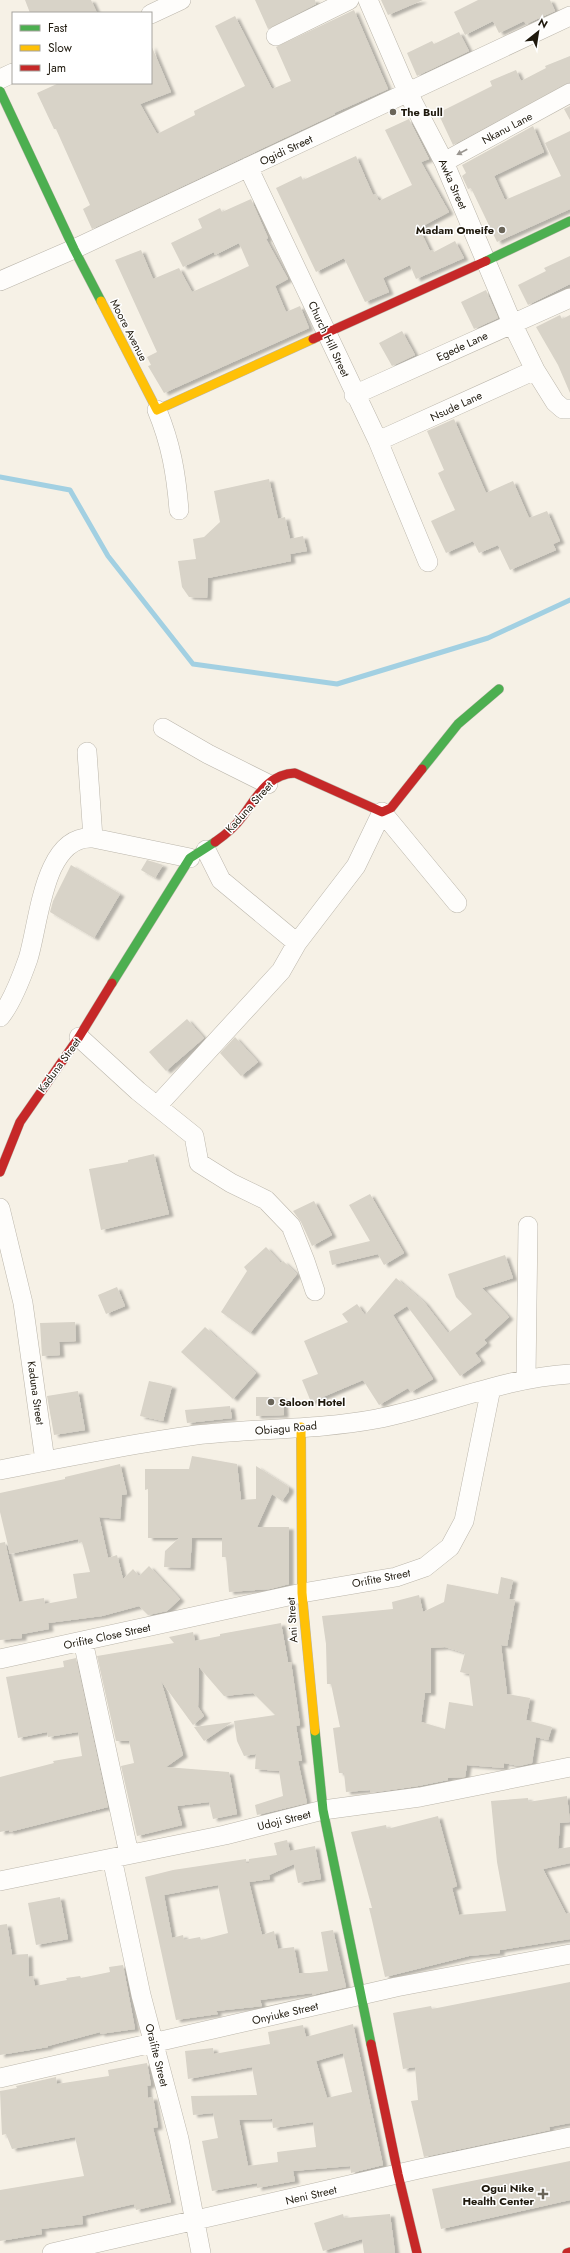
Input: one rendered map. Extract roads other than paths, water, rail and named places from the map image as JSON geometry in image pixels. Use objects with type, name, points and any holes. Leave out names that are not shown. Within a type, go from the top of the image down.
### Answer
[{"type":"street","points":[[276,36],[349,0]]},
{"type":"street","name":"Awka Street","points":[[368,0],[408,93],[444,162],[512,323],[534,370],[555,402],[567,409]]},
{"type":"street","points":[[564,0],[570,14]]},
{"type":"street","points":[[152,13],[174,2]]},
{"type":"street","name":"Ogidi Street","points":[[0,281],[74,249],[408,93],[570,14]]},
{"type":"street","points":[[0,79],[12,73]]},
{"type":"street","name":"Moore Avenue","points":[[0,91],[74,249],[157,410]]},
{"type":"street","name":"Nkanu Lane","points":[[444,162],[570,93]]},
{"type":"street","name":"Church Hill Street","points":[[248,167],[327,333],[354,395],[378,442],[428,562]]},
{"type":"street","points":[[179,510],[176,468],[167,435],[157,410],[486,261],[570,220]]},
{"type":"street","name":"Egede Lane","points":[[354,395],[570,298]]},
{"type":"street","name":"Nsude Lane","points":[[378,442],[534,370]]},
{"type":"street","points":[[157,1106],[281,971],[297,943],[356,866],[382,812],[391,808],[458,724],[499,689]]},
{"type":"street","points":[[163,728],[208,754],[268,784]]},
{"type":"street","points":[[87,752],[93,838]]},
{"type":"street","name":"Kaduna Street","points":[[0,1172],[20,1122],[79,1037],[198,854],[236,824],[248,807],[268,784],[277,776],[288,772],[296,773],[382,812]]},
{"type":"street","points":[[382,812],[457,903]]},
{"type":"street","points":[[0,1017],[27,960],[46,885],[58,856],[69,844],[86,838],[198,854],[221,880],[297,943]]},
{"type":"street","points":[[79,1037],[157,1106],[194,1136],[199,1163],[231,1183],[266,1200],[291,1226],[305,1261],[314,1291]]},
{"type":"street","name":"Kaduna Street","points":[[0,1208],[23,1303],[45,1461]]},
{"type":"street","points":[[526,1378],[528,1226]]},
{"type":"street","name":"Obiagu Road","points":[[0,1470],[113,1447],[197,1435],[301,1427],[376,1419],[526,1378],[570,1374]]},
{"type":"street","name":"Orifite Street","points":[[214,1612],[302,1593],[414,1572],[424,1567],[450,1547],[464,1521],[491,1388]]},
{"type":"street","name":"Ani Street","points":[[301,1427],[302,1593],[323,1810],[345,1908],[360,1996],[398,2174],[417,2253]]},
{"type":"street","name":"Orifite Close Street","points":[[0,1659],[214,1612]]},
{"type":"street","name":"Oraifite Street","points":[[83,1641],[121,1856],[140,1988],[179,2139],[202,2253]]},
{"type":"street","name":"Udoji Street","points":[[0,1881],[225,1835],[323,1810],[420,1797],[570,1767]]},
{"type":"street","name":"Onyiuke Street","points":[[0,2078],[396,1987],[570,1954]]},
{"type":"street","name":"Neni Street","points":[[52,2253],[292,2200],[398,2174],[570,2137]]},
{"type":"waterway","points":[[0,477],[70,490],[108,556],[193,664],[337,684],[488,638],[570,600]]},
{"type":"place","name":"The Bull","points":[[393,112]]},
{"type":"place","name":"Madam Omeife","points":[[502,230]]},
{"type":"place","name":"Saloon Hotel","points":[[271,1402]]},
{"type":"place","name":"Ogui Nike Health Center","points":[[543,2194]]}]
